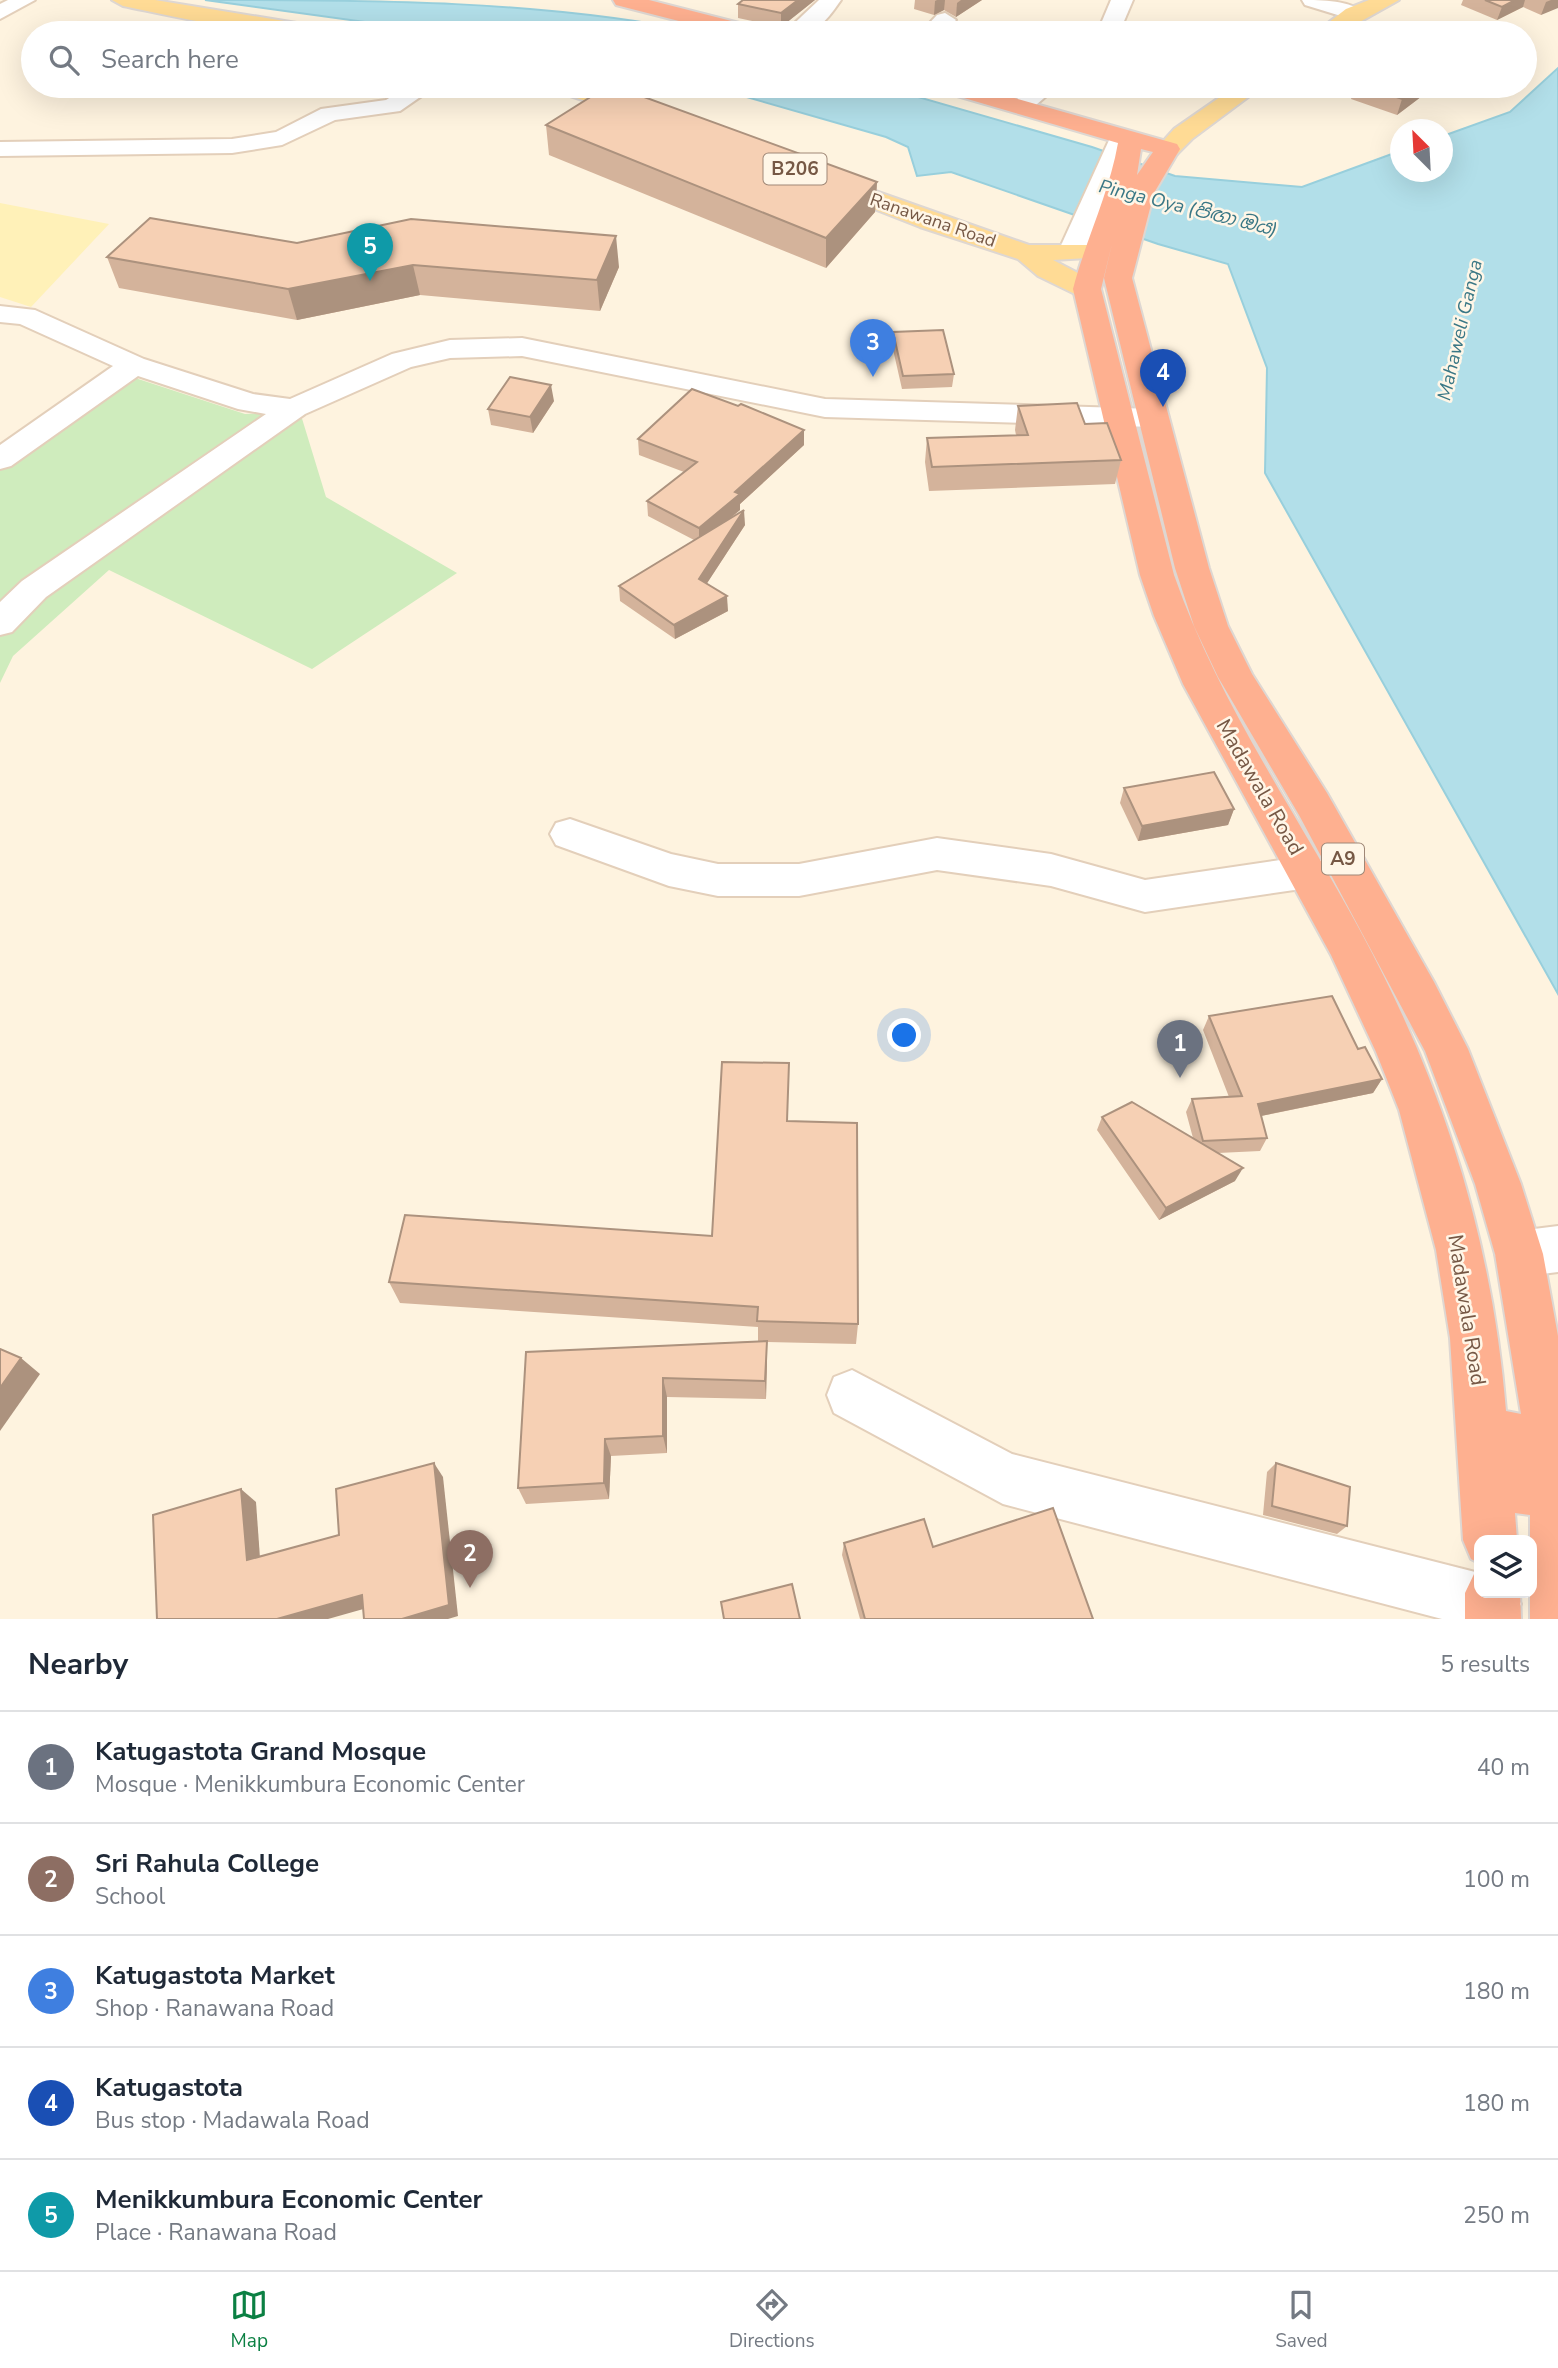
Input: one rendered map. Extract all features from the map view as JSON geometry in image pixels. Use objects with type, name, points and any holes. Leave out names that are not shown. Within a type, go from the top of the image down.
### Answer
[{"type":"highway","points":[[624,0],[705,21]]},
{"type":"highway","points":[[992,98],[1021,106],[1125,146],[1176,141]]},
{"type":"highway","points":[[1102,250],[1149,172],[1176,141]]},
{"type":"highway","points":[[1102,250],[1124,180],[1125,146]]},
{"type":"highway","name":"Madawala Road","points":[[1102,250],[1136,418],[1157,575],[1186,651],[1224,727],[1308,872],[1379,1011],[1421,1110],[1460,1250],[1475,1338],[1490,1535]]},
{"type":"highway","name":"Madawala Road","points":[[1136,418],[1211,625],[1236,677],[1313,804],[1446,1049],[1498,1184],[1538,1251],[1556,1470],[1558,1619]]},
{"type":"highway","points":[[1538,1251],[1558,1314]]},
{"type":"highway","points":[[1486,1458],[1556,1470]]},
{"type":"main road","points":[[123,0],[229,21]]},
{"type":"main road","points":[[1344,21],[1388,0]]},
{"type":"main road","points":[[599,98],[669,121]]},
{"type":"main road","points":[[1176,141],[1235,98]]},
{"type":"main road","name":"Ranawana Road","points":[[804,173],[929,221],[1027,253]]},
{"type":"main road","name":"B206","points":[[1027,253],[1048,270],[1102,250]]},
{"type":"main road","name":"B206","points":[[1027,253],[1102,250]]},
{"type":"street","points":[[0,13],[24,0]]},
{"type":"street","points":[[811,21],[830,0]]},
{"type":"street","points":[[1113,21],[1122,0]]},
{"type":"street","points":[[1313,0],[1354,14]]},
{"type":"street","points":[[0,149],[232,146],[267,142],[329,114],[392,106],[405,98]]},
{"type":"street","points":[[1021,106],[1031,98]]},
{"type":"street","points":[[0,314],[25,316],[134,365],[249,403],[294,408]]},
{"type":"street","points":[[0,623],[34,589],[294,408],[402,360],[450,349],[522,347],[825,408],[1136,418]]},
{"type":"street","points":[[0,459],[134,365]]},
{"type":"street","points":[[570,834],[669,870],[718,880],[799,880],[937,854],[1051,870],[1145,896],[1308,872]]},
{"type":"street","points":[[852,1395],[1003,1478],[1493,1605]]},
{"type":"green space","points":[[126,375],[245,414],[300,412],[326,497],[457,573],[312,669],[109,570],[13,656],[0,683],[0,464]]},
{"type":"sand","points":[[0,203],[109,224],[31,307],[0,297]]},
{"type":"water","points":[[205,0],[456,4],[634,21],[358,21]]},
{"type":"water","points":[[1558,68],[1558,994],[1265,473],[1267,368],[1228,264],[1158,244],[951,172],[917,176],[908,147],[886,137],[750,98],[922,98],[1092,147],[1175,176],[1302,187],[1390,155],[1390,182],[1453,182],[1453,132],[1510,112],[1525,98],[1537,98],[1537,87]]},
{"type":"building","points":[[743,0],[798,0],[781,13],[738,4]]},
{"type":"building","points":[[1485,0],[1515,0],[1502,7]]},
{"type":"building","points":[[589,98],[647,98],[877,182],[826,238],[546,125]]},
{"type":"building","points":[[150,218],[297,243],[411,219],[616,236],[597,280],[413,265],[288,289],[107,257]]},
{"type":"building","points":[[943,330],[954,374],[903,376],[893,332]]},
{"type":"building","points":[[510,377],[551,385],[530,417],[488,409]]},
{"type":"building","points":[[692,389],[738,406],[741,404],[804,430],[735,492],[740,494],[699,528],[647,501],[697,462],[638,439]]},
{"type":"building","points":[[1077,403],[1085,424],[1107,423],[1121,460],[932,467],[927,438],[1028,435],[1018,406]]},
{"type":"building","points":[[744,510],[699,579],[727,596],[674,625],[619,586]]},
{"type":"building","points":[[1214,772],[1234,809],[1142,826],[1124,788]]},
{"type":"building","points":[[1332,996],[1358,1049],[1365,1047],[1382,1079],[1258,1104],[1267,1138],[1203,1141],[1192,1099],[1242,1096],[1209,1016]]},
{"type":"building","points":[[722,1062],[789,1063],[787,1121],[857,1123],[858,1324],[757,1321],[758,1307],[389,1282],[405,1215],[712,1236]]},
{"type":"building","points":[[1132,1102],[1243,1168],[1166,1208],[1102,1117]]},
{"type":"building","points":[[767,1341],[765,1381],[663,1378],[663,1436],[605,1439],[604,1483],[518,1488],[526,1352]]},
{"type":"building","points":[[0,1349],[21,1358],[0,1388]]},
{"type":"building","points":[[434,1463],[449,1605],[402,1619],[364,1619],[362,1595],[277,1619],[157,1619],[153,1515],[241,1489],[247,1560],[339,1535],[336,1489]]},
{"type":"building","points":[[1276,1463],[1350,1487],[1347,1526],[1272,1506]]},
{"type":"building","points":[[1053,1508],[1093,1619],[865,1619],[844,1543],[924,1519],[933,1547]]},
{"type":"building","points":[[792,1584],[800,1619],[724,1619],[721,1602]]},
{"type":"place","name":"Menikkumbura Economic Center","points":[[370,281]]},
{"type":"place","name":"Katugastota Market","points":[[873,377]]},
{"type":"place","name":"Katugastota","points":[[1163,407]]},
{"type":"place","name":"Katugastota Grand Mosque","points":[[1180,1078]]},
{"type":"place","name":"Sri Rahula College","points":[[470,1588]]},
{"type":"water label","name":"Pinga Oya (පිඟා ඔය)","points":[[1188,208]]},
{"type":"water label","name":"Mahaweli Ganga","points":[[1460,330]]}]
